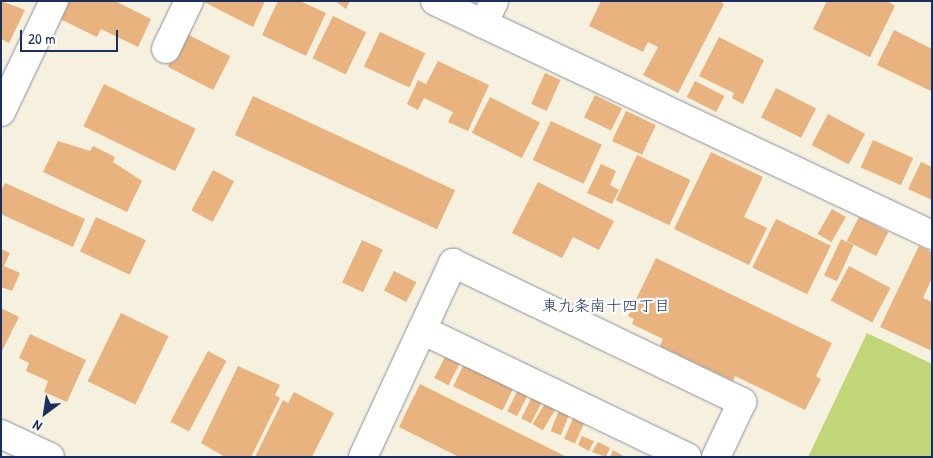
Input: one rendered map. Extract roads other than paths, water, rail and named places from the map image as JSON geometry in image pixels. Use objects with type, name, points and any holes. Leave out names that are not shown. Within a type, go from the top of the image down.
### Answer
[{"type":"street","points":[[1,112],[54,1]]},
{"type":"street","points":[[166,49],[189,1]]},
{"type":"street","points":[[435,1],[489,12],[932,235]]},
{"type":"street","points":[[363,457],[453,263],[742,402],[716,457]]},
{"type":"street","points":[[422,330],[687,457]]},
{"type":"street","points":[[1,434],[50,457]]},
{"type":"district","name":"東九条南十四丁目","points":[[606,305]]}]
